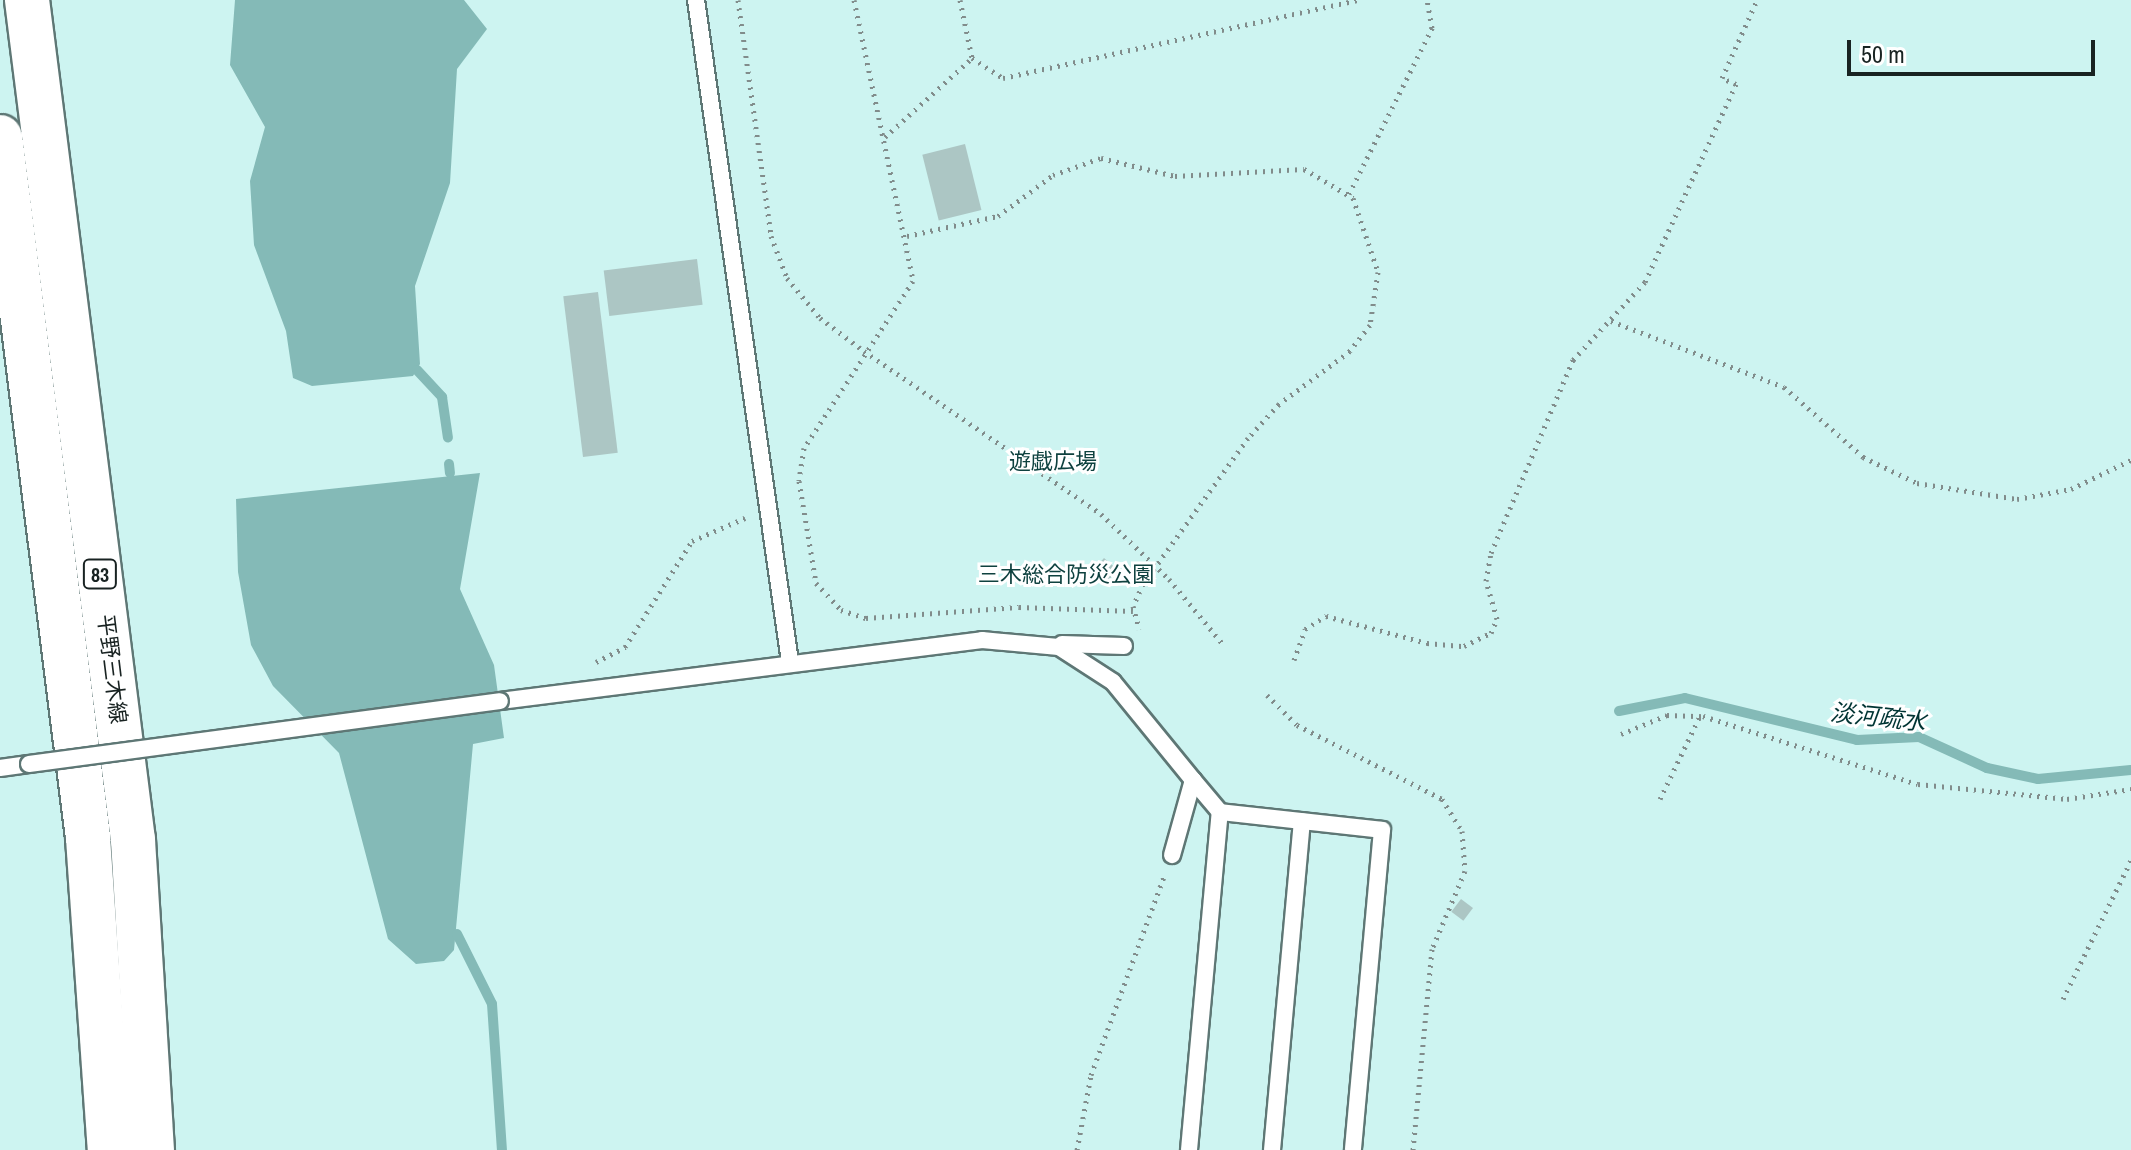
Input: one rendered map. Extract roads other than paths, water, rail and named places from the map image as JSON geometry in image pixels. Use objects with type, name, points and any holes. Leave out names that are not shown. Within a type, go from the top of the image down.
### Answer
[{"type":"main road","name":"平野三木線","points":[[27,0],[133,840],[152,1150]]},
{"type":"main road","name":"平野三木線","points":[[0,137],[88,838],[110,1150]]},
{"type":"lane","points":[[696,0],[790,662]]},
{"type":"lane","points":[[0,768],[790,662],[982,640],[1124,646]]},
{"type":"lane","points":[[1040,644],[1076,654],[1099,670],[1220,812],[1382,830],[1353,1150]]},
{"type":"lane","points":[[1172,855],[1193,780]]},
{"type":"lane","points":[[1189,1150],[1220,812]]},
{"type":"lane","points":[[1272,1150],[1302,821]]},
{"type":"waterway","points":[[417,370],[442,397],[448,438]]},
{"type":"waterway","points":[[449,464],[450,473]]},
{"type":"waterway","name":"淡河疏水","points":[[1619,711],[1685,698],[1857,740],[1919,737],[1987,768],[2038,779],[2131,770]]},
{"type":"waterway","points":[[457,934],[492,1004],[502,1150]]},
{"type":"park label","name":"遊戯広場","points":[[1053,462]]},
{"type":"park label","name":"三木総合防災公園","points":[[1066,575]]}]
